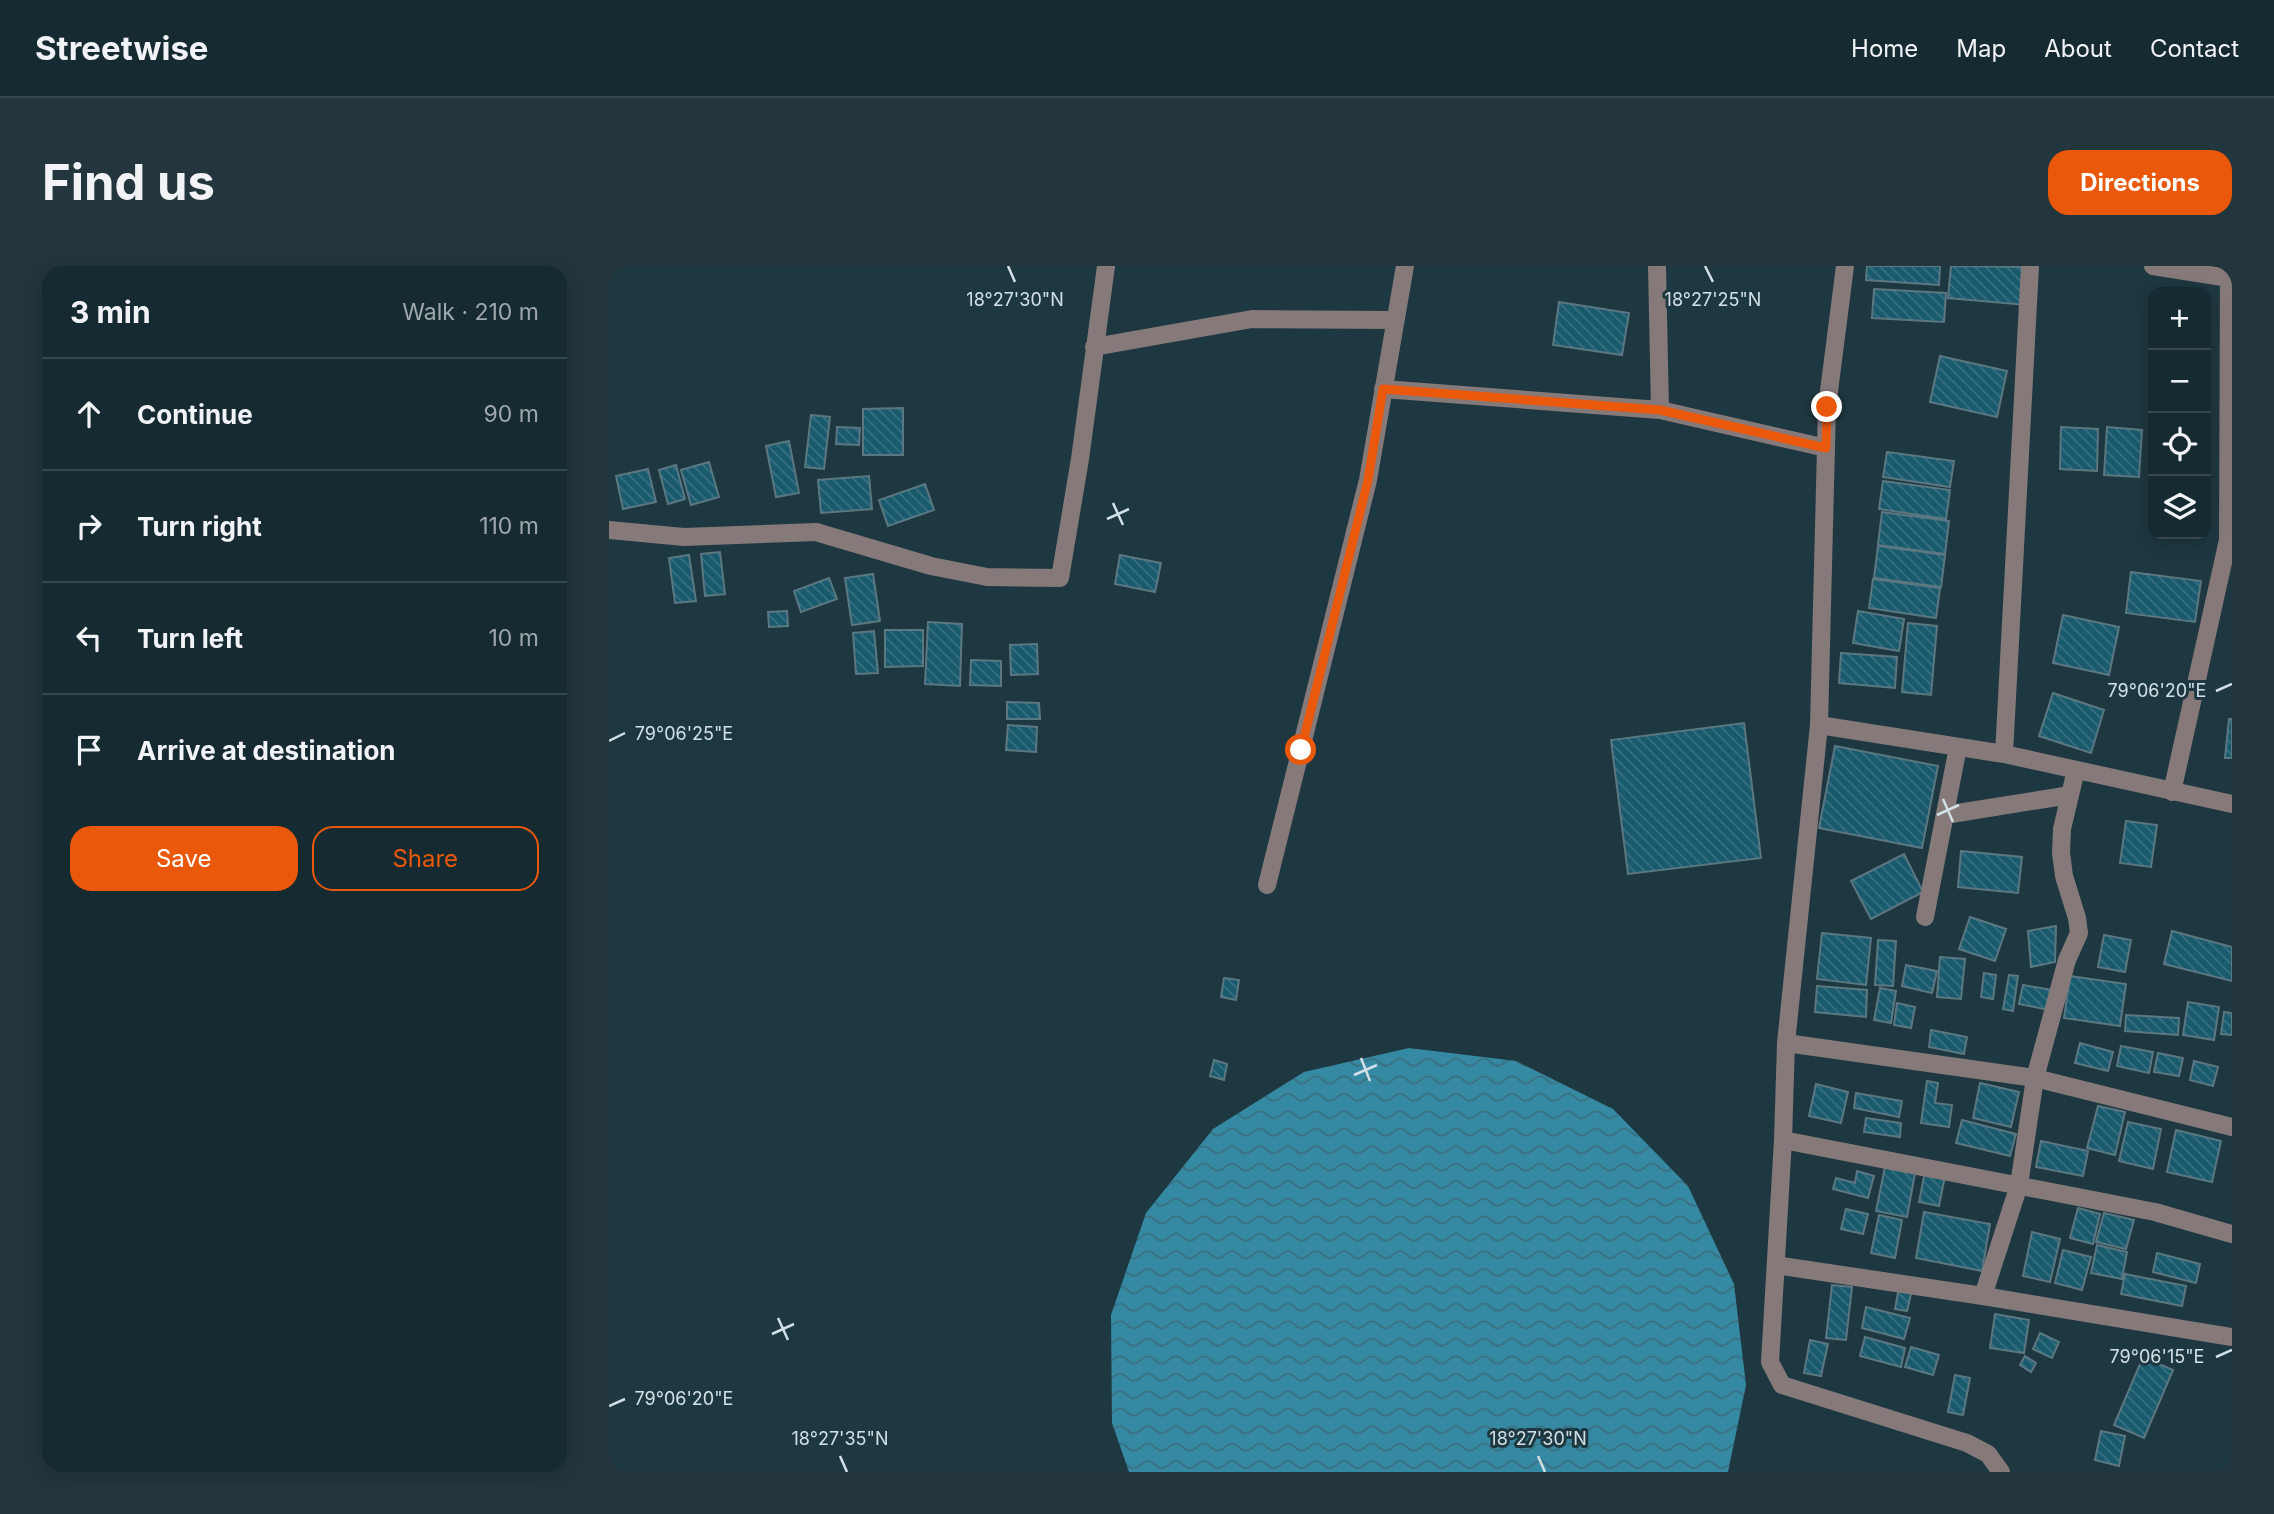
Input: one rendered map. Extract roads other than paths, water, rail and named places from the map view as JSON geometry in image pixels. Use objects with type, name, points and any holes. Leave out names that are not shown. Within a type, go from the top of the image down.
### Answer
[{"type":"street","points":[[609,530],[684,537],[816,532],[931,566],[987,577],[1060,578],[1080,459],[1106,266]]},
{"type":"street","points":[[1267,885],[1368,480],[1405,266]]},
{"type":"street","points":[[1657,266],[1660,410]]},
{"type":"street","points":[[1845,266],[1827,407],[1819,725],[1786,1043],[1770,1362],[1782,1385],[1968,1443],[1988,1454],[2001,1472]]},
{"type":"street","points":[[2004,754],[2030,266]]},
{"type":"street","points":[[2153,266],[2229,272],[2228,540],[2172,792]]},
{"type":"street","points":[[1094,347],[1252,319],[1395,320]]},
{"type":"street","points":[[1383,389],[1660,410],[1826,448]]},
{"type":"street","points":[[1819,725],[2004,754],[2232,804]]},
{"type":"street","points":[[1925,917],[1958,747]]},
{"type":"street","points":[[1983,1296],[2019,1185],[2035,1078],[2067,960],[2079,933],[2064,876],[2061,853],[2062,828],[2076,770]]},
{"type":"street","points":[[1945,815],[2070,795]]},
{"type":"street","points":[[1786,1043],[2035,1078],[2232,1127]]},
{"type":"street","points":[[1783,1140],[2155,1212],[2232,1234]]},
{"type":"street","points":[[1776,1265],[2232,1337]]},
{"type":"water","points":[[1409,1048],[1516,1061],[1613,1109],[1688,1186],[1734,1284],[1746,1385],[1728,1472],[1129,1472],[1112,1423],[1111,1315],[1146,1213],[1213,1129],[1304,1072]]}]
